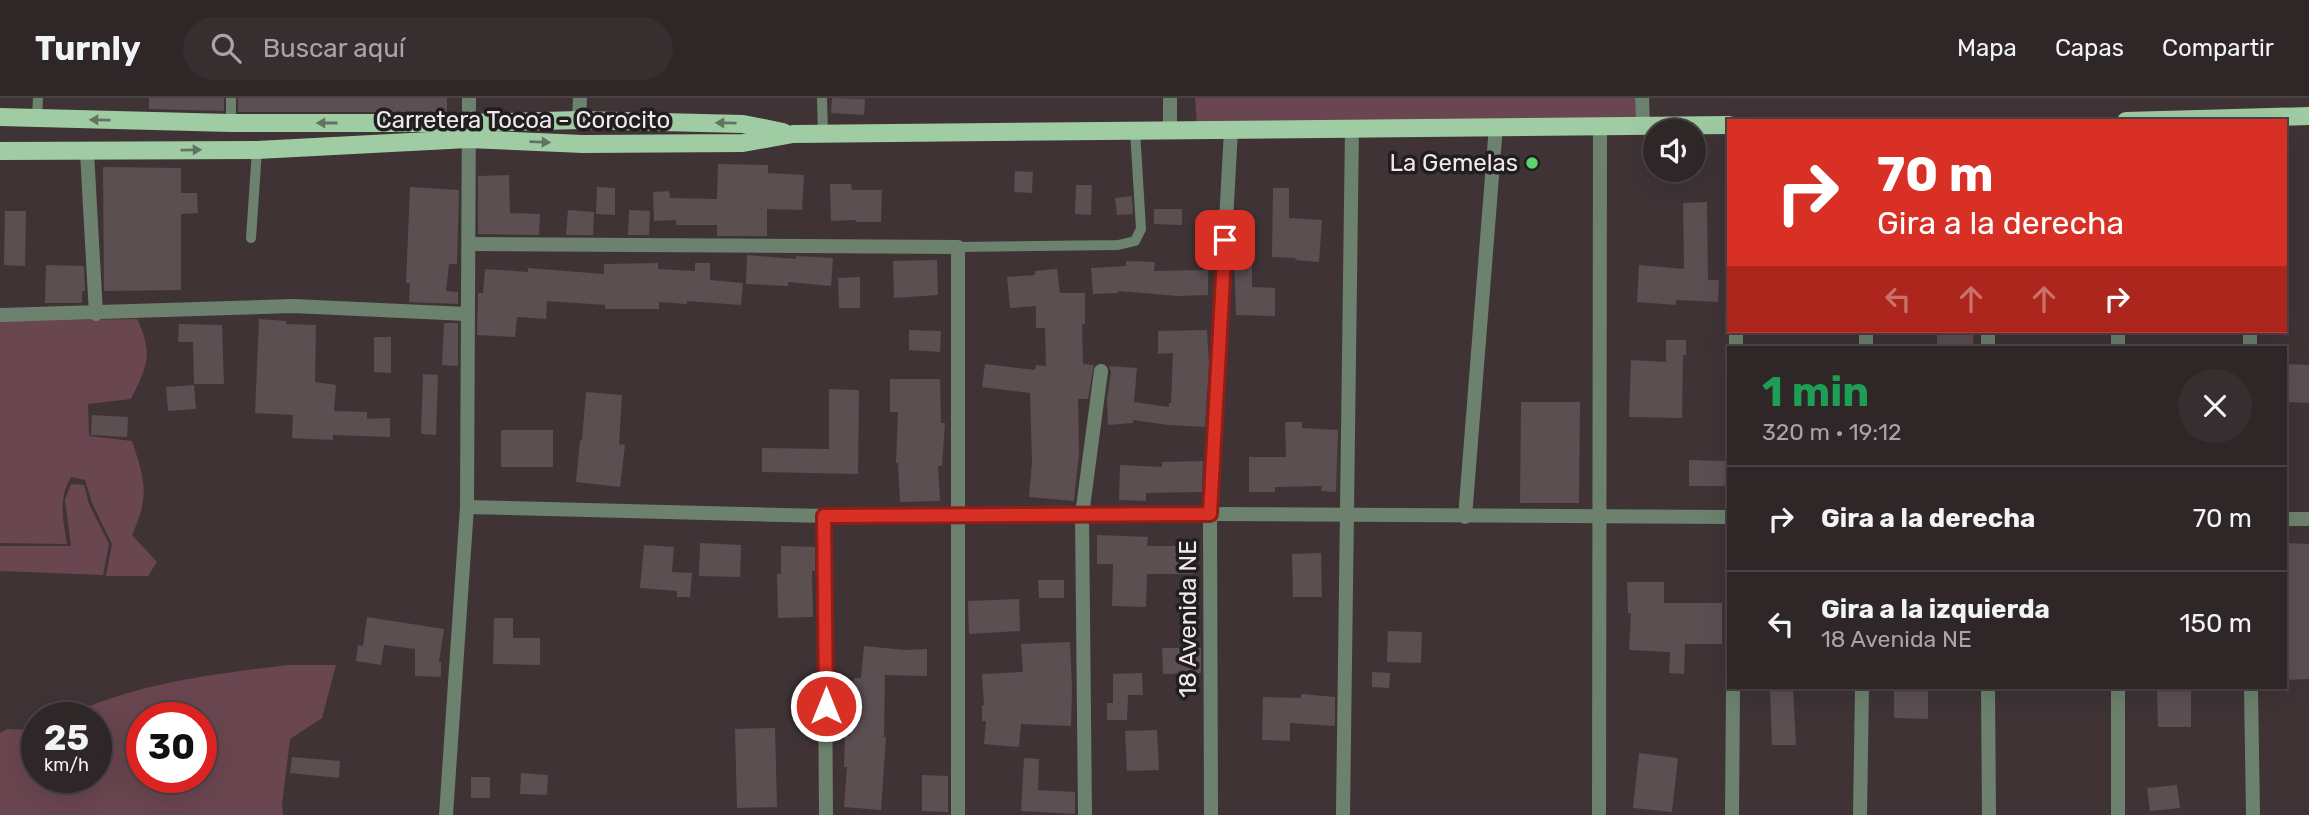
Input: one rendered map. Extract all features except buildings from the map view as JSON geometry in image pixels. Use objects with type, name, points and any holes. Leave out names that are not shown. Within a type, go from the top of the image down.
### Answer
[{"type":"main road","points":[[2253,119],[2309,116]]},
{"type":"main road","name":"Carretera Tocoa - Corocito","points":[[0,117],[468,131],[583,144],[743,143],[793,134],[1643,125]]},
{"type":"main road","name":"Carretera Tocoa - Corocito","points":[[0,151],[257,150],[579,120],[743,124],[793,134]]},
{"type":"main road","name":"Carretera Tocoa - Corocito","points":[[1706,125],[1727,125]]},
{"type":"street","points":[[446,815],[467,507],[469,98]]},
{"type":"street","points":[[579,120],[580,98]]},
{"type":"street","points":[[1170,98],[1170,130]]},
{"type":"street","points":[[1642,98],[1643,125]]},
{"type":"street","points":[[1599,815],[1600,125]]},
{"type":"street","points":[[1465,517],[1496,126]]},
{"type":"street","points":[[1343,815],[1352,128]]},
{"type":"street","name":"18 Avenida NE","points":[[1212,815],[1210,514],[1231,130]]},
{"type":"street","points":[[87,152],[96,314]]},
{"type":"street","points":[[469,244],[958,247],[958,815]]},
{"type":"street","points":[[0,315],[293,306],[467,314]]},
{"type":"street","points":[[1085,815],[1082,515],[1101,371]]},
{"type":"street","points":[[467,507],[824,516],[1210,514],[1727,517]]},
{"type":"street","points":[[824,516],[826,815]]},
{"type":"street","points":[[2287,519],[2309,519]]},
{"type":"street","points":[[1732,815],[1733,689]]},
{"type":"street","points":[[1860,815],[1861,689]]},
{"type":"street","points":[[1989,689],[1989,815]]},
{"type":"street","points":[[2118,689],[2118,815]]},
{"type":"street","points":[[2251,689],[2253,815]]},
{"type":"lane","points":[[37,117],[38,98]]},
{"type":"lane","points":[[231,98],[231,123]]},
{"type":"lane","points":[[822,98],[823,134]]},
{"type":"lane","points":[[958,247],[1118,245],[1135,240],[1141,229],[1135,130]]},
{"type":"lane","points":[[251,239],[257,150]]},
{"type":"shaded area","points":[[1195,98],[1635,98],[1636,132],[1198,137]]},
{"type":"shaded area","points":[[137,319],[147,351],[141,378],[131,399],[88,404],[89,436],[132,441],[144,488],[138,521],[132,535],[157,562],[148,576],[106,576],[112,544],[92,503],[85,480],[71,477],[63,501],[67,544],[0,543],[0,321]]},
{"type":"shaded area","points":[[71,484],[84,485],[89,504],[109,544],[103,575],[0,571],[0,546],[71,546],[65,500]]},
{"type":"shaded area","points":[[289,665],[336,665],[322,718],[290,739],[283,815],[0,815],[0,733],[7,729],[21,729],[21,793],[112,793],[112,702],[100,702],[146,688],[203,676]]},
{"type":"place","name":"La Gemelas","points":[[1532,163]]},
{"type":"route","points":[[826,706],[824,516],[1210,514],[1225,240]]}]
